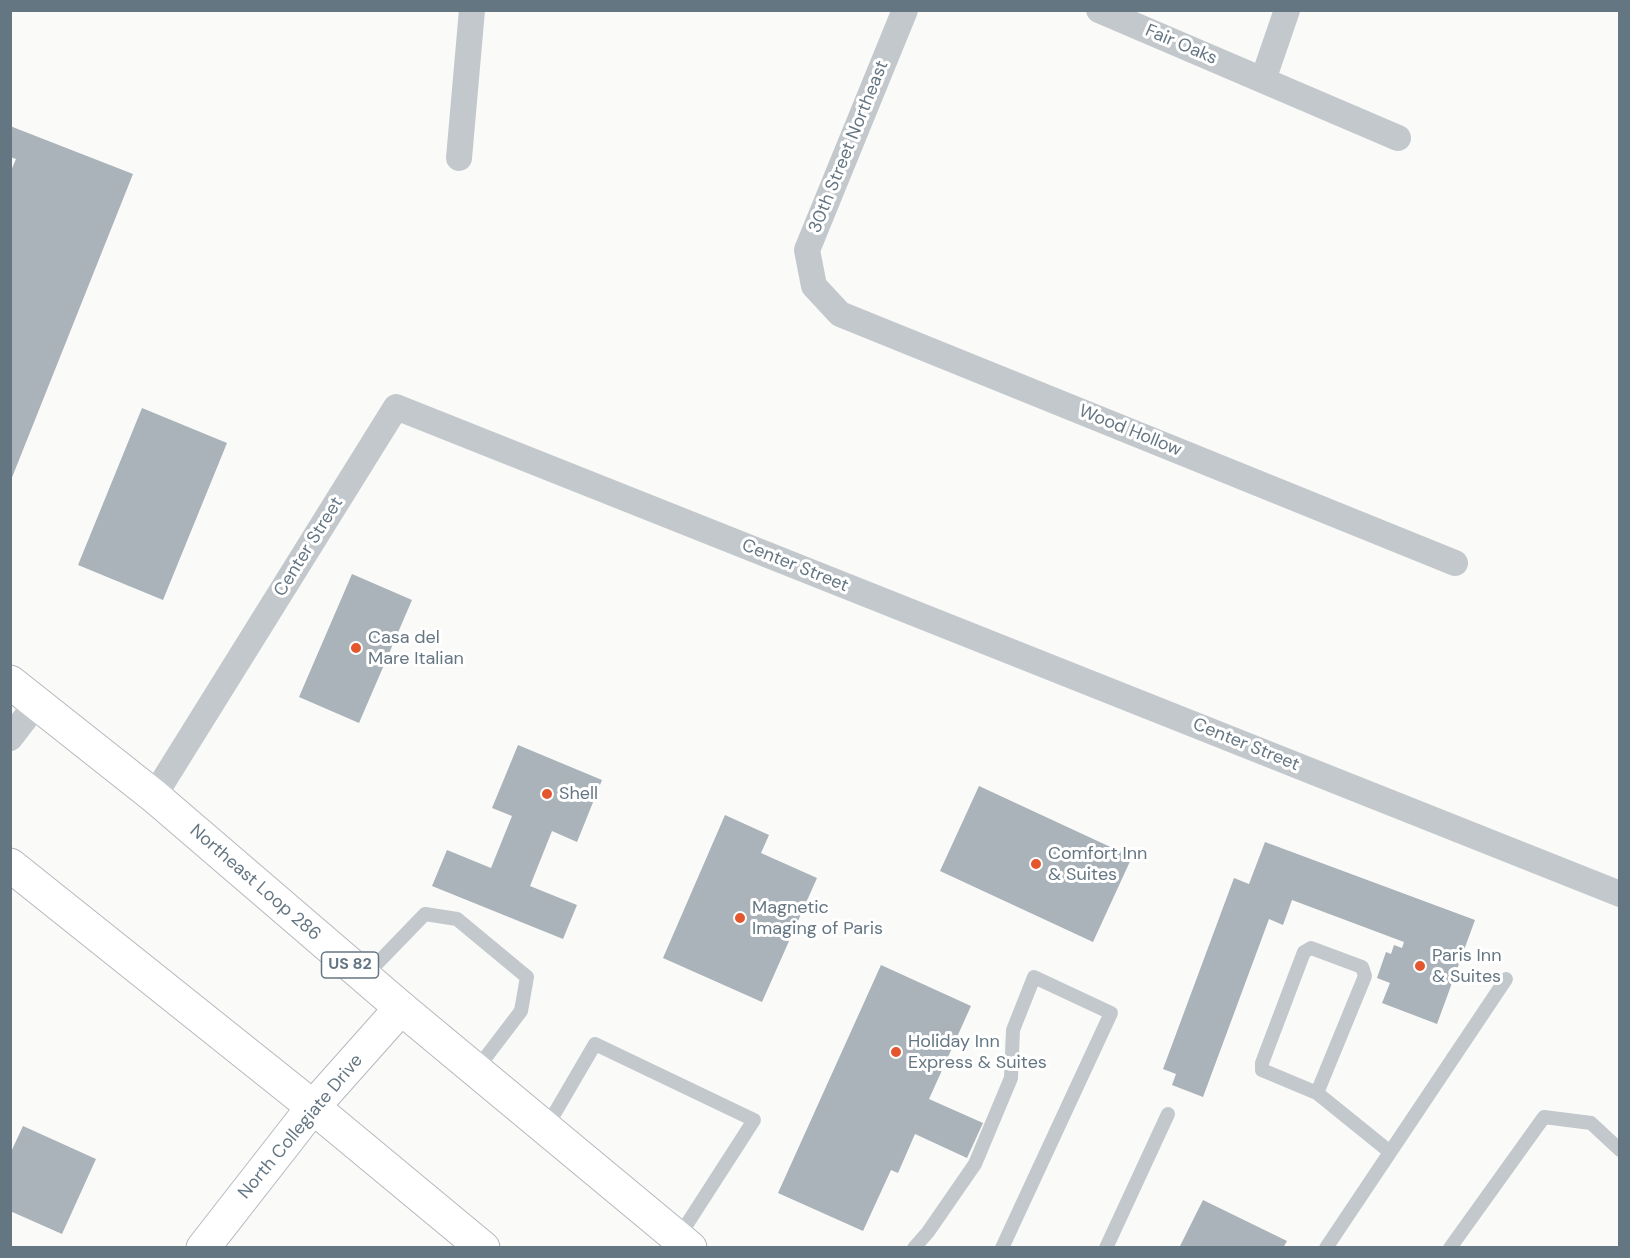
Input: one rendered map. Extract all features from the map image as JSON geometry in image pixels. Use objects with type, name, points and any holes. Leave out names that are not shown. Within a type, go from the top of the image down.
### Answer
[{"type":"main road","name":"Northeast Loop 286","points":[[10,682],[154,796],[364,977],[684,1243]]},
{"type":"main road","points":[[10,865],[313,1107],[483,1248]]},
{"type":"main road","name":"North Collegiate Drive","points":[[203,1248],[313,1107],[401,1008]]},
{"type":"street","points":[[459,158],[472,10]]},
{"type":"street","name":"30th Street Northeast","points":[[814,286],[807,250],[905,10]]},
{"type":"street","name":"Fair Oaks","points":[[1099,10],[1398,138]]},
{"type":"street","points":[[1263,80],[1287,10]]},
{"type":"street","name":"Wood Hollow","points":[[814,286],[840,314],[1455,563]]},
{"type":"street","name":"Center Street","points":[[154,796],[396,407],[1620,894]]},
{"type":"street","points":[[10,738],[37,703]]},
{"type":"lane","points":[[364,977],[425,914],[457,919],[527,977],[521,1011],[476,1070]]},
{"type":"lane","points":[[1317,1093],[1365,976],[1362,967],[1311,948],[1304,952],[1262,1063],[1262,1070],[1317,1093],[1390,1152]]},
{"type":"lane","points":[[914,1248],[928,1232],[975,1164],[1011,1078],[1012,1030],[1034,977],[1111,1013],[1002,1248]]},
{"type":"lane","points":[[1326,1248],[1506,979]]},
{"type":"lane","points":[[546,1128],[595,1044],[754,1120],[684,1243]]},
{"type":"lane","points":[[1106,1248],[1168,1114]]},
{"type":"lane","points":[[1450,1248],[1544,1117],[1591,1122],[1620,1150]]},
{"type":"building","points":[[10,126],[133,174],[11,480],[10,173],[16,159],[10,157]]},
{"type":"building","points":[[142,408],[227,443],[163,600],[78,565]]},
{"type":"building","name":"Casa del Mare Italian","points":[[352,574],[412,600],[359,723],[299,697]]},
{"type":"building","points":[[518,745],[602,780],[577,842],[552,831],[530,886],[577,905],[563,939],[432,886],[447,850],[491,868],[512,816],[492,808]]},
{"type":"building","name":"Comfort Inn & Suites","points":[[979,786],[1132,857],[1093,942],[940,871]]},
{"type":"building","name":"Magnetic Imaging of Paris","points":[[725,815],[769,835],[761,853],[817,878],[762,1002],[663,958]]},
{"type":"building","name":"Paris Inn & Suites","points":[[1265,842],[1475,920],[1437,1024],[1382,1003],[1390,983],[1377,978],[1386,952],[1391,954],[1394,945],[1402,948],[1404,942],[1292,900],[1283,925],[1269,919],[1203,1097],[1172,1085],[1176,1074],[1163,1069],[1234,878],[1249,884]]},
{"type":"building","name":"Holiday Inn Express & Suites","points":[[881,965],[971,1006],[929,1099],[983,1123],[967,1158],[915,1134],[898,1173],[891,1170],[863,1231],[778,1193]]},
{"type":"building","points":[[23,1126],[96,1159],[62,1234],[10,1211],[10,1154]]},
{"type":"building","points":[[1203,1200],[1287,1241],[1283,1248],[1179,1248]]},
{"type":"place","name":"Casa del Mare Italian","points":[[356,648]]},
{"type":"place","name":"Shell","points":[[547,794]]},
{"type":"place","name":"Comfort Inn & Suites","points":[[1036,864]]},
{"type":"place","name":"Magnetic Imaging of Paris","points":[[740,918]]},
{"type":"place","name":"Paris Inn & Suites","points":[[1420,966]]},
{"type":"place","name":"Holiday Inn Express & Suites","points":[[896,1052]]}]
